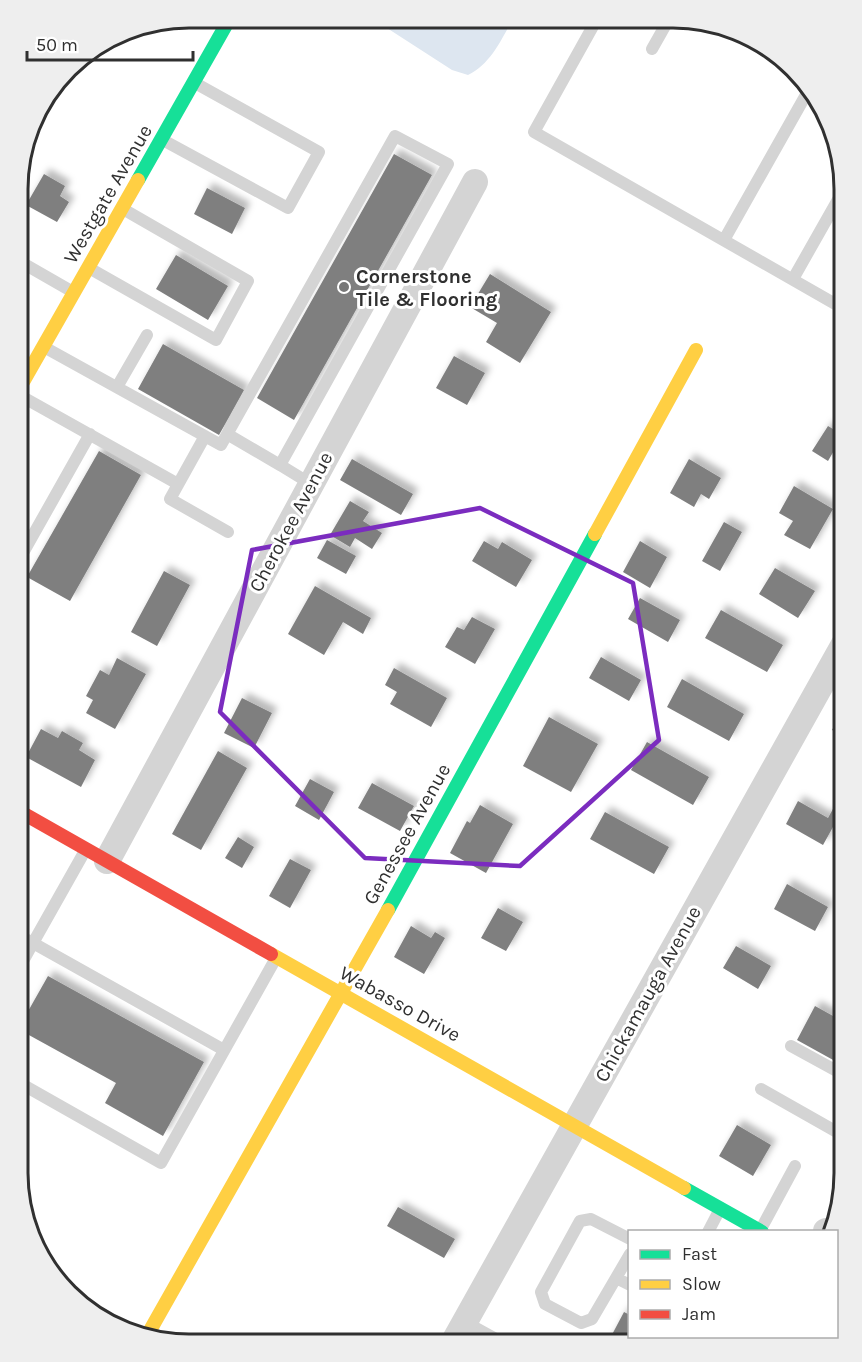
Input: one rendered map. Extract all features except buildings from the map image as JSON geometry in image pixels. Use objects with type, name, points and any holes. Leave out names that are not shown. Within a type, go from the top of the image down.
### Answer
[{"type":"street","name":"Westgate Avenue","points":[[29,372],[224,29]]},
{"type":"street","name":"Cherokee Avenue","points":[[96,855],[311,484],[475,182]]},
{"type":"street","name":"Genessee Avenue","points":[[151,1329],[341,994],[696,350]]},
{"type":"street","name":"Chickamauga Avenue","points":[[459,1333],[834,663]]},
{"type":"street","name":"Wabasso Drive","points":[[29,817],[759,1230]]},
{"type":"lane","points":[[591,29],[534,132],[834,301]]},
{"type":"lane","points":[[652,49],[664,29]]},
{"type":"lane","points":[[161,139],[288,208],[319,152],[194,82]]},
{"type":"lane","points":[[724,240],[804,98]]},
{"type":"lane","points":[[44,346],[221,445],[395,136],[447,164],[280,465]]},
{"type":"lane","points":[[793,279],[834,207]]},
{"type":"lane","points":[[88,268],[216,340],[248,281],[122,208]]},
{"type":"lane","points":[[29,267],[74,293]]},
{"type":"lane","points":[[117,387],[147,335]]},
{"type":"lane","points":[[29,401],[178,484]]},
{"type":"lane","points":[[227,434],[311,484]]},
{"type":"lane","points":[[29,542],[90,435]]},
{"type":"lane","points":[[205,436],[170,499],[228,532]]},
{"type":"lane","points":[[29,950],[96,855]]},
{"type":"lane","points":[[29,941],[224,1050]]},
{"type":"lane","points":[[29,1088],[161,1163],[276,957]]},
{"type":"lane","points":[[791,1046],[833,1069]]},
{"type":"lane","points":[[761,1089],[833,1130]]},
{"type":"lane","points":[[762,1230],[795,1166]]},
{"type":"lane","points":[[709,1230],[721,1208]]},
{"type":"lane","points":[[628,1238],[591,1218],[580,1221],[541,1292],[545,1304],[581,1323],[592,1318],[628,1257]]},
{"type":"lane","points":[[616,1278],[628,1284]]},
{"type":"highlighted area","points":[[480,508],[633,583],[659,740],[520,866],[365,858],[220,712],[252,550]]},
{"type":"shaded area","points":[[388,29],[508,29],[483,65],[468,75],[452,70]]},
{"type":"traffic: fast","points":[[138,180],[224,29]]},
{"type":"traffic: fast","points":[[388,910],[595,534]]},
{"type":"traffic: fast","points":[[684,1188],[758,1230]]},
{"type":"traffic: slow","points":[[29,371],[138,180]]},
{"type":"traffic: slow","points":[[595,534],[696,350]]},
{"type":"traffic: slow","points":[[151,1329],[388,910]]},
{"type":"traffic: slow","points":[[271,954],[684,1188]]},
{"type":"traffic: jam","points":[[29,817],[271,954]]},
{"type":"place","name":"Cornerstone Tile & Flooring","points":[[344,287]]}]
